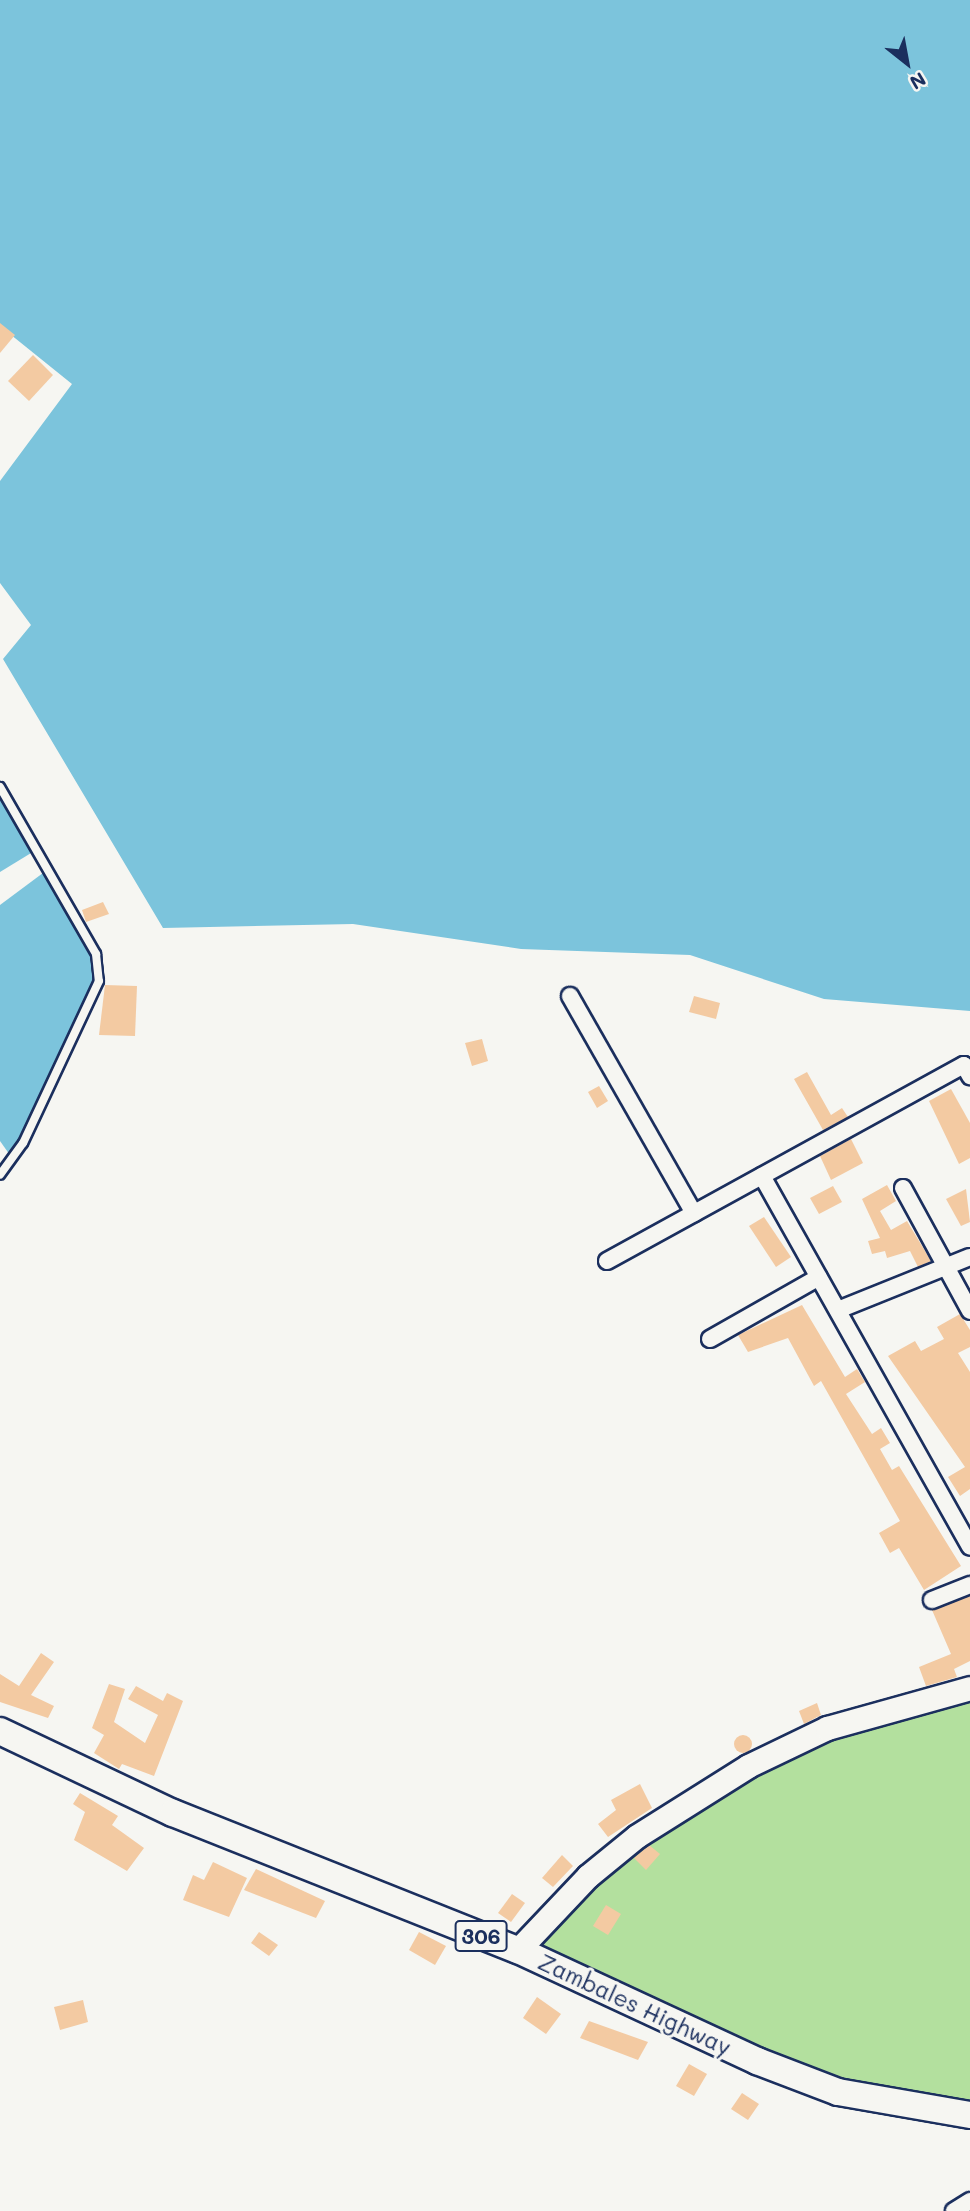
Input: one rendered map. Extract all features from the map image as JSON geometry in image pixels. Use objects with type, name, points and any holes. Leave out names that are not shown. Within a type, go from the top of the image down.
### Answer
[{"type":"main road","name":"Zambales Highway","points":[[0,1731],[173,1813],[518,1950],[838,2092],[970,2115]]},
{"type":"street","points":[[570,996],[694,1213]]},
{"type":"street","points":[[607,1261],[964,1065],[970,1076]]},
{"type":"street","points":[[762,1176],[970,1547]]},
{"type":"street","points":[[903,1188],[970,1311]]},
{"type":"street","points":[[838,1310],[944,1265],[970,1257]]},
{"type":"street","points":[[710,1339],[819,1277]]},
{"type":"street","points":[[932,1600],[970,1585]]},
{"type":"street","points":[[518,1950],[628,1844],[736,1773],[827,1728],[970,1688]]},
{"type":"street","points":[[954,2211],[970,2201]]},
{"type":"lane","points":[[0,787],[96,954],[99,981],[23,1143],[0,1175]]},
{"type":"green space","points":[[970,1688],[970,2115],[838,2092],[518,1950],[588,1876],[748,1766]]},
{"type":"water","points":[[0,0],[970,0],[970,1011],[824,999],[690,955],[521,949],[353,924],[163,928],[3,659],[31,625],[0,583],[0,481],[72,384],[0,326]]},
{"type":"water","points":[[0,787],[36,850],[0,872]]},
{"type":"water","points":[[47,870],[96,954],[99,981],[12,1158],[0,1141],[0,905]]},
{"type":"building","points":[[0,323],[15,335],[0,353]]},
{"type":"building","points":[[33,355],[53,375],[29,401],[8,381]]},
{"type":"building","points":[[103,902],[109,914],[86,922],[82,910]]},
{"type":"building","points":[[105,985],[137,986],[135,1036],[99,1035]]},
{"type":"building","points":[[694,996],[720,1003],[716,1019],[689,1012]]},
{"type":"building","points":[[482,1039],[488,1061],[472,1066],[465,1043]]},
{"type":"building","points":[[807,1072],[831,1115],[842,1108],[848,1117],[823,1130],[794,1079]]},
{"type":"building","points":[[599,1086],[608,1101],[597,1108],[588,1092]]},
{"type":"building","points":[[951,1089],[970,1123],[970,1158],[959,1164],[929,1101]]},
{"type":"building","points":[[851,1139],[863,1163],[831,1180],[820,1156]]},
{"type":"building","points":[[887,1185],[896,1201],[880,1211],[891,1230],[907,1221],[931,1261],[918,1267],[910,1251],[887,1258],[885,1251],[872,1254],[868,1241],[880,1238],[862,1199]]},
{"type":"building","points":[[833,1186],[842,1202],[819,1214],[810,1198]]},
{"type":"building","points":[[966,1189],[970,1222],[961,1226],[946,1199]]},
{"type":"building","points":[[764,1217],[791,1257],[776,1267],[749,1226]]},
{"type":"building","points":[[802,1305],[845,1377],[857,1369],[865,1382],[846,1394],[872,1434],[881,1428],[890,1443],[880,1449],[892,1470],[899,1466],[961,1566],[924,1590],[899,1548],[890,1553],[879,1533],[900,1521],[821,1381],[814,1386],[788,1338],[748,1352],[738,1335]]},
{"type":"building","points":[[960,1314],[970,1330],[970,1347],[958,1353],[970,1372],[970,1489],[960,1496],[948,1477],[965,1467],[888,1356],[915,1341],[921,1351],[944,1339],[937,1327]]},
{"type":"building","points":[[970,1596],[970,1661],[954,1669],[957,1677],[926,1686],[919,1667],[951,1654],[932,1610]]},
{"type":"building","points":[[41,1653],[54,1662],[31,1695],[54,1706],[48,1718],[0,1702],[0,1674],[19,1686]]},
{"type":"building","points":[[109,1684],[125,1689],[114,1722],[145,1743],[158,1715],[128,1699],[136,1686],[163,1701],[167,1693],[183,1701],[154,1776],[122,1764],[119,1769],[94,1753],[104,1735],[92,1728]]},
{"type":"building","points":[[817,1703],[821,1715],[804,1724],[799,1711]]},
{"type":"building","points":[[743,1735],[749,1738],[752,1744],[749,1750],[743,1753],[737,1750],[734,1744],[737,1738]]},
{"type":"building","points":[[640,1784],[652,1808],[608,1837],[598,1824],[616,1810],[611,1800]]},
{"type":"building","points":[[80,1793],[118,1816],[112,1825],[144,1848],[127,1871],[74,1840],[85,1812],[73,1804]]},
{"type":"building","points":[[649,1845],[660,1854],[646,1870],[634,1858]]},
{"type":"building","points":[[562,1855],[573,1866],[553,1887],[542,1878]]},
{"type":"building","points":[[213,1862],[247,1878],[229,1917],[183,1900],[193,1875],[204,1880]]},
{"type":"building","points":[[256,1869],[325,1901],[316,1918],[244,1890]]},
{"type":"building","points":[[512,1894],[525,1903],[511,1922],[498,1913]]},
{"type":"building","points":[[606,1905],[621,1914],[608,1935],[593,1926]]},
{"type":"building","points":[[259,1932],[278,1945],[269,1956],[251,1943]]},
{"type":"building","points":[[419,1932],[446,1946],[435,1965],[409,1950]]},
{"type":"building","points":[[537,1997],[561,2014],[546,2034],[523,2018]]},
{"type":"building","points":[[83,2000],[88,2022],[60,2030],[54,2007]]},
{"type":"building","points":[[589,2021],[648,2042],[638,2060],[580,2038]]},
{"type":"building","points":[[689,2064],[707,2074],[694,2096],[676,2086]]},
{"type":"building","points":[[742,2093],[759,2104],[748,2120],[731,2109]]}]
